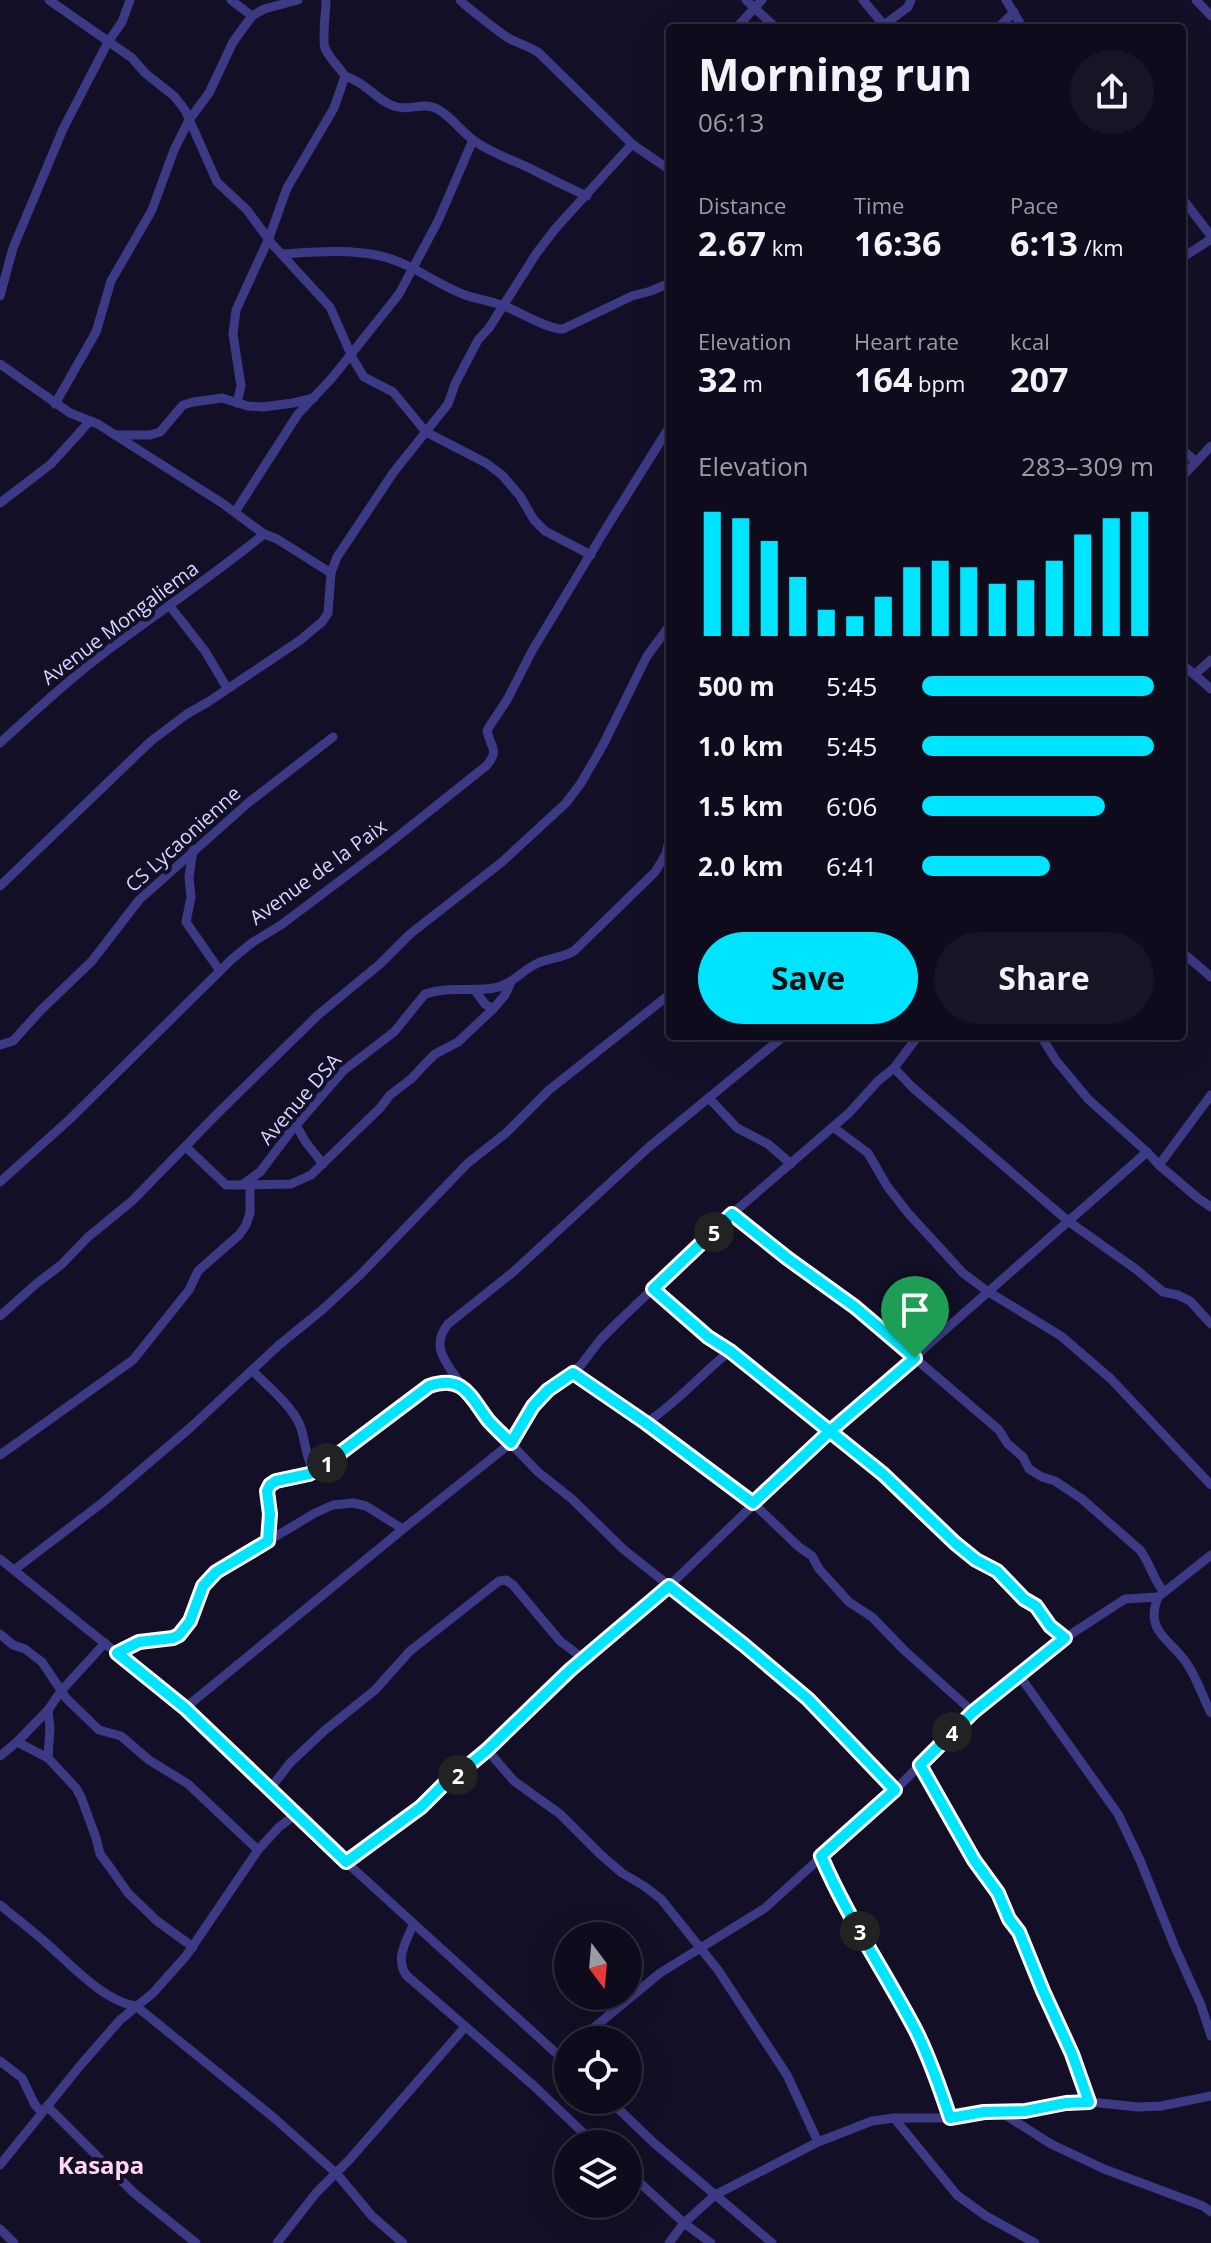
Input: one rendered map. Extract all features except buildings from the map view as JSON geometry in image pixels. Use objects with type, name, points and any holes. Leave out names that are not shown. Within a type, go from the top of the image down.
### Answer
[{"type":"street","points":[[49,0],[132,58],[145,73],[174,96],[185,110],[217,182],[247,210],[330,307],[364,377],[393,392],[426,432],[486,463],[502,475],[545,531],[591,555],[666,433]]},
{"type":"street","points":[[0,296],[13,248],[63,129],[108,42],[122,22],[130,0]]},
{"type":"street","points":[[231,0],[252,16]]},
{"type":"street","points":[[55,404],[96,332],[111,281],[152,210],[174,150],[189,120],[209,93],[233,42],[252,16],[264,9],[298,0]]},
{"type":"street","points":[[326,0],[323,44],[345,76],[360,81],[388,104],[400,109],[428,105],[439,110],[473,140],[502,157],[587,196]]},
{"type":"street","points":[[460,0],[507,38],[539,53],[632,144],[666,167]]},
{"type":"street","points":[[863,0],[880,24]]},
{"type":"street","points":[[884,24],[908,7],[911,0]]},
{"type":"street","points":[[1006,0],[1021,24]]},
{"type":"street","points":[[1196,0],[1211,16]]},
{"type":"street","points":[[739,24],[754,2],[773,24]]},
{"type":"street","points":[[1002,24],[1014,12]]},
{"type":"street","points":[[237,403],[241,386],[233,334],[236,310],[269,238],[287,188],[334,108],[345,76]]},
{"type":"street","points":[[235,512],[298,414],[399,294],[438,221],[473,140]]},
{"type":"street","points":[[0,886],[151,741],[299,641],[322,622],[328,613],[331,573],[337,557],[393,473],[448,404],[478,340],[544,243],[632,144]]},
{"type":"street","points":[[1186,204],[1211,238],[1186,255]]},
{"type":"street","points":[[282,254],[352,252],[382,257],[412,267],[463,294],[503,305],[554,330],[563,329],[632,296],[666,285]]},
{"type":"street","points":[[0,364],[55,404],[115,435],[264,534],[331,573]]},
{"type":"street","points":[[115,435],[160,432],[174,413],[183,405],[193,402],[222,398],[263,407],[314,398]]},
{"type":"street","points":[[0,503],[51,464],[90,421]]},
{"type":"street","points":[[1186,473],[1211,446]]},
{"type":"street","points":[[1186,453],[1196,462]]},
{"type":"street","name":"Avenue Mongaliema","points":[[0,743],[109,649],[212,576],[264,534]]},
{"type":"street","name":"Avenue de la Paix","points":[[0,1182],[70,1119],[253,942],[281,925],[382,849],[486,766],[494,754],[487,731],[591,555]]},
{"type":"street","points":[[169,605],[205,651],[227,688]]},
{"type":"street","points":[[0,1316],[132,1201],[318,1015],[380,964],[410,934],[502,862],[566,803],[603,745],[647,656],[666,630]]},
{"type":"street","points":[[1195,674],[1211,660]]},
{"type":"street","points":[[1186,667],[1211,689]]},
{"type":"street","name":"CS Lycaonienne","points":[[0,1045],[13,1041],[92,961],[139,900],[193,850],[333,737]]},
{"type":"street","points":[[193,850],[189,877],[191,897],[186,922],[220,971]]},
{"type":"street","name":"Avenue DSA","points":[[246,1185],[343,1071],[394,1032],[425,994],[454,988],[494,988],[511,982],[537,963],[565,957],[585,942],[655,872],[666,854]]},
{"type":"street","points":[[1186,955],[1211,977]]},
{"type":"street","points":[[186,1147],[226,1185],[291,1184],[311,1175],[390,1095],[435,1054],[458,1042],[493,1009],[511,982]]},
{"type":"street","points":[[474,989],[493,1009]]},
{"type":"street","points":[[14,1570],[138,1473],[191,1427],[360,1275],[468,1163],[506,1133],[549,1090],[666,997]]},
{"type":"street","points":[[779,1040],[649,1147],[512,1273],[448,1324],[441,1332],[439,1347],[462,1386],[490,1422],[538,1472],[572,1499],[623,1549],[808,1699],[895,1790]]},
{"type":"street","points":[[185,1708],[511,1443],[533,1406],[548,1390],[573,1373],[607,1333],[732,1214],[833,1127],[894,1068],[915,1040]]},
{"type":"street","points":[[1043,1040],[1088,1099],[1159,1165],[1211,1207]]},
{"type":"street","points":[[894,1068],[1068,1221],[1163,1292],[1190,1301],[1211,1324]]},
{"type":"street","points":[[1159,1165],[1211,1095]]},
{"type":"street","points":[[709,1098],[737,1128],[768,1144],[791,1164]]},
{"type":"street","points":[[296,1125],[323,1164]]},
{"type":"street","points":[[833,1127],[868,1153],[887,1186],[908,1213],[963,1273],[1061,1336],[1111,1379],[1211,1485]]},
{"type":"street","points":[[346,1862],[421,1807],[447,1781],[487,1750],[534,1703],[669,1586],[829,1432],[1147,1152]]},
{"type":"street","points":[[0,1455],[133,1360],[189,1290],[198,1271],[246,1225],[250,1213],[246,1185]]},
{"type":"street","points":[[732,1214],[855,1307],[999,1430],[1007,1443],[1023,1457],[1029,1469],[1082,1499],[1140,1550],[1148,1560],[1161,1595]]},
{"type":"street","points":[[653,1289],[708,1337],[730,1351],[883,1474],[955,1543],[976,1560],[997,1571],[1024,1599],[1036,1606],[1057,1633],[1065,1638]]},
{"type":"street","points":[[646,1423],[730,1351]]},
{"type":"street","points":[[252,1370],[299,1423],[314,1471]]},
{"type":"street","points":[[573,1373],[753,1503],[812,1556],[819,1569],[849,1602],[872,1617],[973,1712]]},
{"type":"street","points":[[268,1541],[270,1514],[267,1491],[270,1485],[314,1471],[429,1386],[451,1381],[462,1386]]},
{"type":"street","points":[[117,1653],[139,1642],[179,1635],[190,1621],[203,1586],[216,1572],[333,1505],[353,1503],[366,1506],[403,1529]]},
{"type":"street","points":[[1211,1555],[1161,1595],[1152,1611],[1159,1631],[1189,1666],[1211,1713]]},
{"type":"street","points":[[0,1559],[185,1708],[295,1815],[554,2052]]},
{"type":"street","points":[[269,1790],[290,1763],[375,1690],[410,1651],[499,1581],[506,1580],[513,1585],[560,1641],[584,1659]]},
{"type":"street","points":[[596,2026],[660,1973],[765,1908],[895,1790],[973,1712],[1065,1638],[1125,1599],[1161,1595]]},
{"type":"street","points":[[0,1634],[42,1662],[79,1713],[99,1730],[121,1736],[149,1760],[188,1784],[258,1850]]},
{"type":"street","points":[[0,1756],[48,1710],[61,1691],[105,1643]]},
{"type":"street","points":[[1019,1675],[1118,1814],[1201,2005],[1211,2036]]},
{"type":"street","points":[[48,1710],[48,1758]]},
{"type":"street","points":[[17,1742],[48,1758],[76,1788],[100,1854],[128,1893],[157,1921],[193,1947]]},
{"type":"street","points":[[487,1750],[514,1781],[560,1814],[622,1873],[661,1899],[718,1970],[787,2075],[818,2142]]},
{"type":"street","points":[[920,1765],[1019,1932],[1072,2054],[1089,2102]]},
{"type":"street","points":[[0,2165],[99,2043],[153,1993],[193,1947],[258,1850],[295,1815]]},
{"type":"street","points":[[821,1856],[839,1896],[916,2032],[937,2077],[950,2118]]},
{"type":"street","points":[[0,1905],[78,1974],[114,1999],[136,2006],[273,2117],[336,2173],[372,2216],[403,2243]]},
{"type":"street","points":[[413,1925],[401,1954],[401,1968],[406,1975],[580,2130]]},
{"type":"street","points":[[277,2243],[316,2193],[409,2093],[465,2027]]},
{"type":"street","points":[[0,2061],[22,2078],[35,2105],[44,2109],[134,2193],[196,2243]]},
{"type":"street","points":[[669,2243],[684,2223],[715,2195],[818,2142],[872,2121],[950,2118],[999,2111],[1025,2111],[1066,2103],[1161,2106],[1211,2096]]},
{"type":"street","points":[[999,2111],[1051,2144],[1104,2169],[1208,2208]]},
{"type":"street","points":[[624,2114],[772,2243]]},
{"type":"street","points":[[894,2118],[957,2195],[986,2216],[1035,2243]]},
{"type":"street","points":[[642,2185],[711,2243]]},
{"type":"street","points":[[0,2229],[14,2243]]},
{"type":"district","name":"Kasapa","points":[[101,2166]]},
{"type":"route","points":[[915,1358],[829,1432],[753,1503],[573,1373],[548,1390],[533,1406],[511,1443],[462,1386],[442,1381],[429,1386],[320,1468],[270,1485],[267,1491],[270,1514],[268,1541],[216,1572],[203,1586],[190,1621],[179,1635],[139,1642],[117,1653],[185,1708],[346,1862],[421,1807],[447,1781],[507,1732],[570,1670],[669,1586],[808,1699],[895,1790],[821,1856],[839,1896],[916,2032],[937,2077],[950,2118],[1089,2102],[1072,2054],[1019,1932],[920,1765],[973,1712],[1065,1638],[1050,1626],[1036,1606],[1024,1599],[997,1571],[976,1560],[955,1543],[883,1474],[829,1432],[730,1351],[708,1337],[653,1289],[732,1214],[855,1307],[915,1358]]}]
